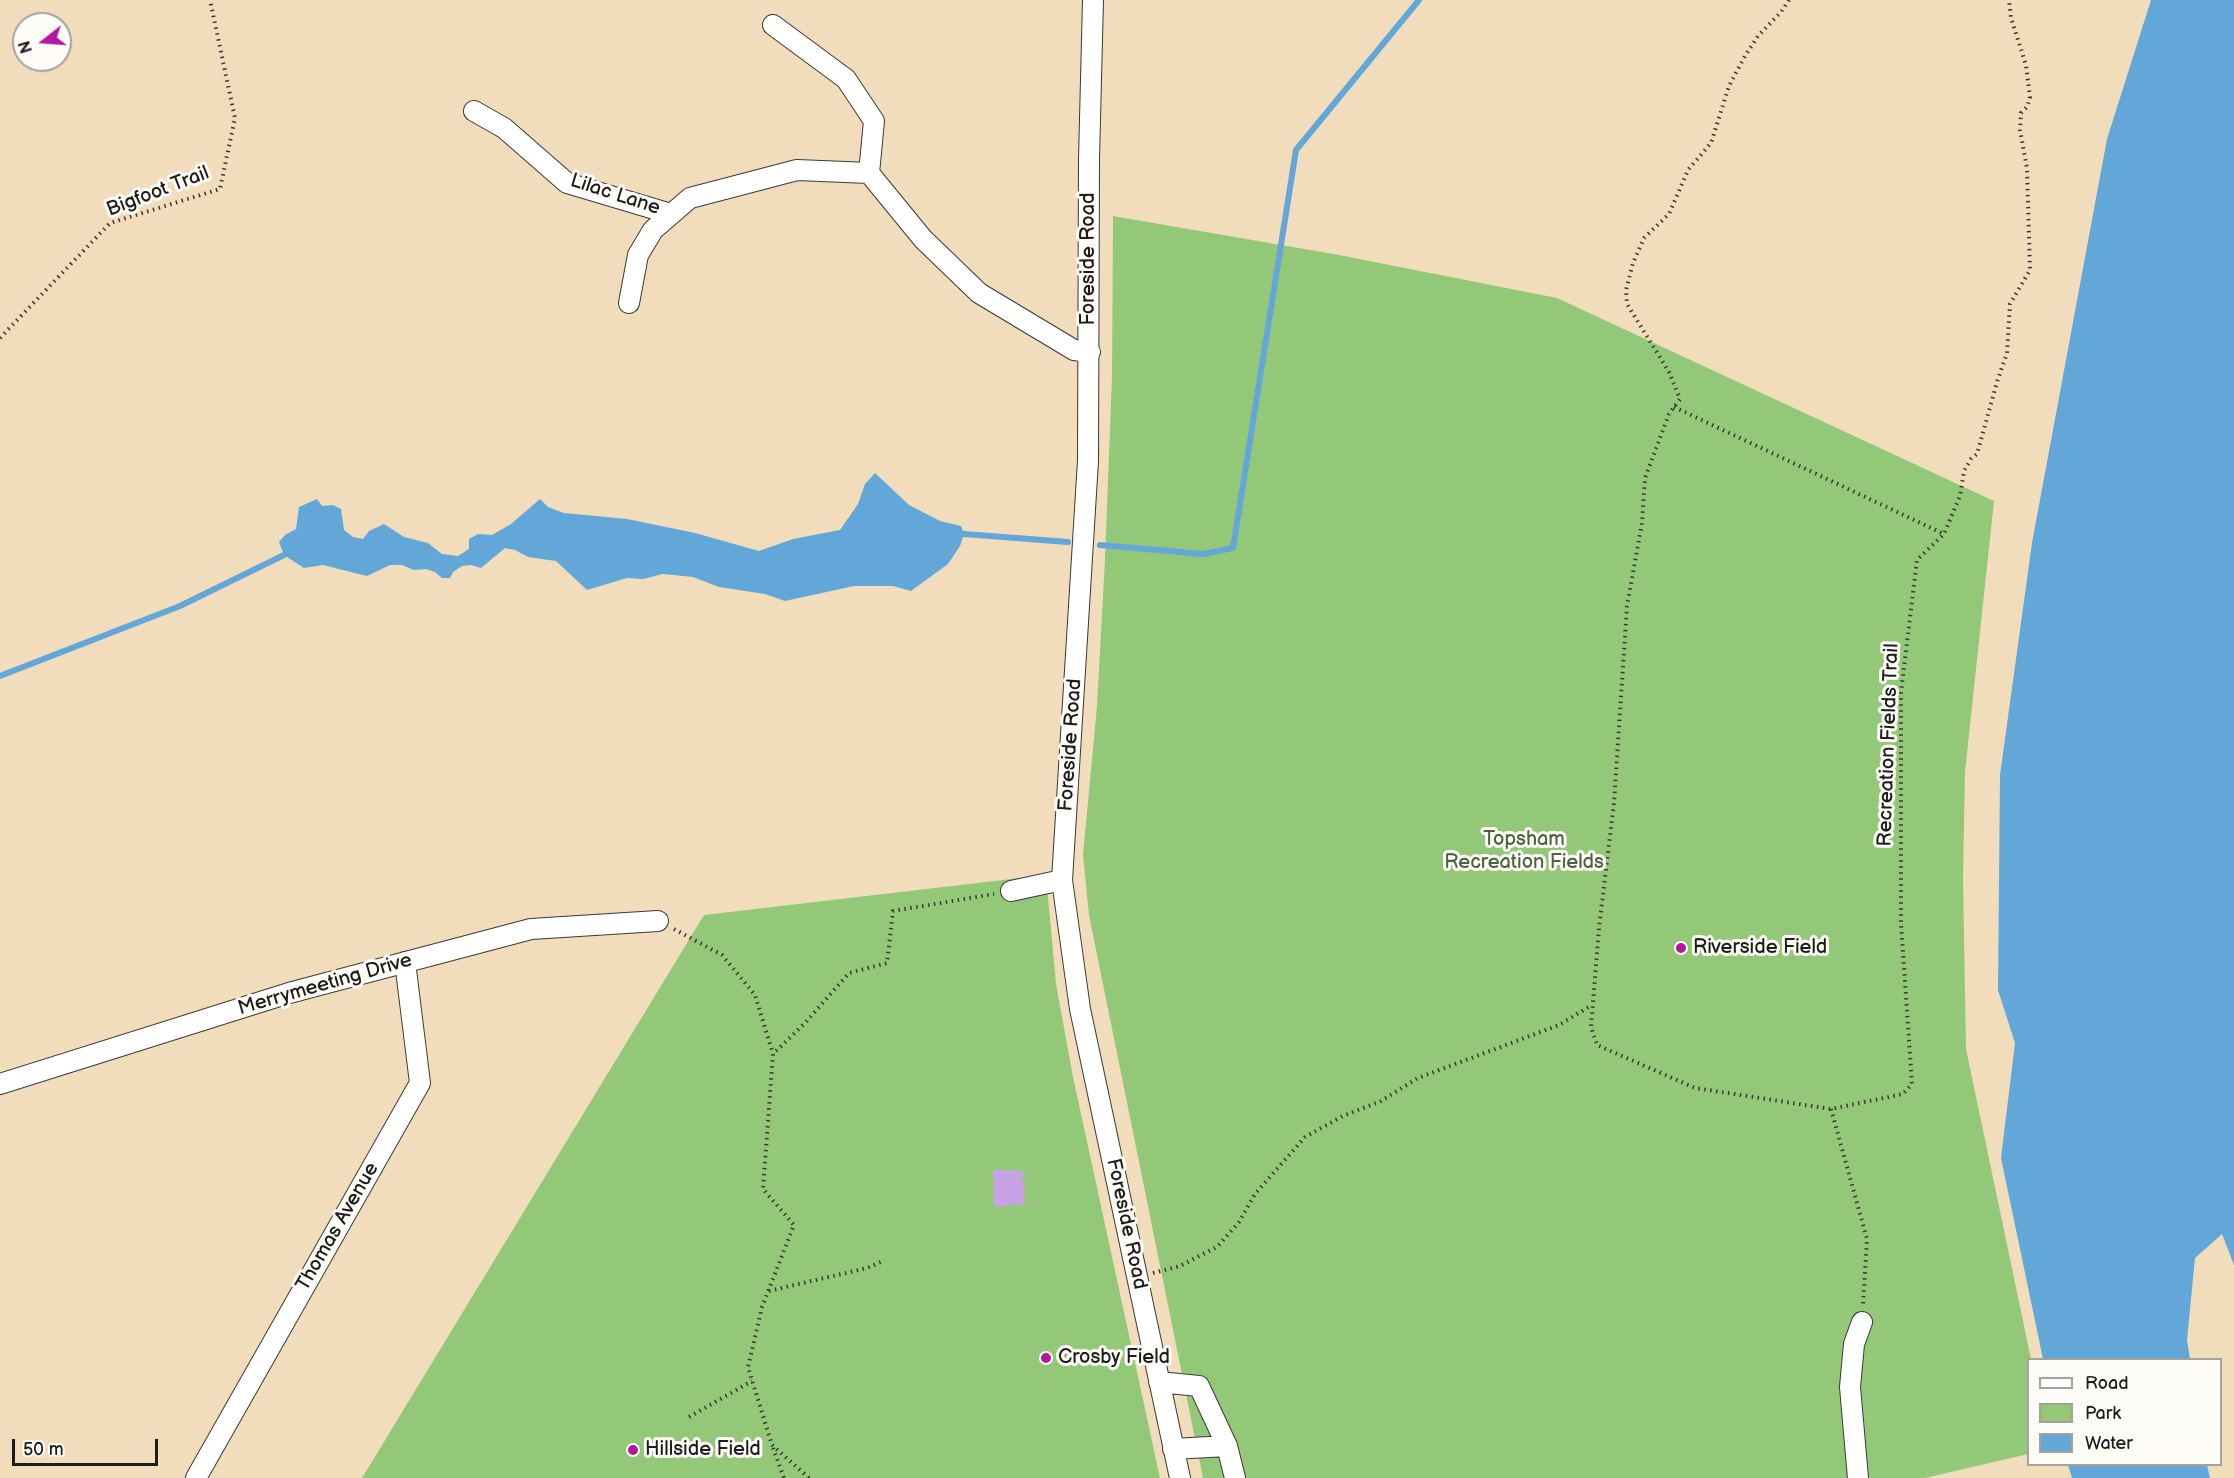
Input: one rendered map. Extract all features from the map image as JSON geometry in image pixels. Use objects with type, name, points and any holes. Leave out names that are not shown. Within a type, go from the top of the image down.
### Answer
[{"type":"street","name":"Foreside Road","points":[[1093,0],[1089,159],[1088,461],[1062,880],[1080,1009],[1180,1478]]},
{"type":"street","points":[[773,25],[846,79],[874,121],[869,173],[923,239],[979,293],[1074,350],[1090,352]]},
{"type":"street","name":"Lilac Lane","points":[[474,111],[504,128],[567,183],[671,214]]},
{"type":"street","points":[[629,303],[638,255],[654,230],[690,198],[797,170],[869,173]]},
{"type":"street","points":[[1011,891],[1062,880]]},
{"type":"street","name":"Merrymeeting Drive","points":[[0,1084],[289,993],[531,929],[658,921]]},
{"type":"street","name":"Thomas Avenue","points":[[195,1478],[420,1083],[405,962]]},
{"type":"street","points":[[1858,1478],[1850,1387],[1854,1344],[1862,1322]]},
{"type":"street","points":[[1159,1382],[1199,1386],[1227,1446],[1235,1478]]},
{"type":"street","points":[[1173,1449],[1227,1446]]},
{"type":"path","name":"Bigfoot Trail","points":[[0,338],[110,223],[220,189],[236,118],[210,0]]},
{"type":"path","name":"Recreation Fields Trail","points":[[1789,0],[1758,36],[1745,56],[1729,86],[1711,143],[1688,170],[1669,214],[1644,238],[1633,263],[1626,290],[1627,303],[1670,372],[1680,399],[1674,407],[1645,478],[1642,523],[1627,606],[1614,803],[1599,928],[1591,1027],[1596,1045],[1695,1088],[1831,1109],[1904,1094],[1912,1084],[1901,923],[1900,831],[1903,786],[1901,692],[1917,560],[1944,534],[1960,496],[1964,471],[1977,454],[2007,353],[2010,304],[2030,270],[2026,168],[2020,130],[2021,113],[2027,107],[2030,98],[2026,66],[2011,18],[2009,0]]},
{"type":"path","points":[[1674,407],[1944,534]]},
{"type":"path","points":[[773,1054],[805,1023],[849,973],[887,963],[893,911],[1011,891]]},
{"type":"path","points":[[658,921],[722,956],[755,995],[773,1054],[763,1189],[794,1225],[769,1291],[747,1367],[771,1445],[784,1478]]},
{"type":"path","points":[[1150,1274],[1180,1266],[1217,1247],[1239,1222],[1255,1194],[1305,1137],[1343,1116],[1382,1101],[1418,1078],[1559,1024],[1592,1005]]},
{"type":"path","points":[[1831,1109],[1867,1239],[1862,1322]]},
{"type":"path","points":[[769,1291],[867,1268],[883,1261]]},
{"type":"path","points":[[689,1417],[752,1381]]},
{"type":"path","points":[[771,1445],[809,1478]]},
{"type":"green space","name":"Topsham Recreation Fields","points":[[1113,216],[1339,255],[1557,298],[1994,501],[1965,772],[1963,878],[1966,1049],[2031,1358],[2027,1358],[2027,1454],[1925,1478],[1203,1478],[1089,915],[1083,855],[1097,706],[1112,377]]},
{"type":"green space","points":[[1046,875],[1056,984],[1073,1077],[1160,1478],[362,1478],[704,915]]},
{"type":"water","points":[[2151,0],[2234,0],[2234,1265],[2222,1234],[2195,1258],[2187,1340],[2190,1358],[2043,1358],[2001,1158],[2015,1043],[1998,990],[2000,775],[2032,543],[2107,139]]},
{"type":"water","points":[[875,473],[909,505],[940,521],[961,526],[964,534],[960,546],[948,564],[911,591],[893,586],[854,586],[785,601],[765,594],[719,587],[693,577],[663,574],[643,579],[627,578],[587,590],[556,561],[528,557],[505,548],[481,568],[471,565],[462,566],[453,572],[450,578],[442,578],[426,569],[414,570],[402,565],[390,565],[367,576],[323,565],[304,568],[284,555],[279,542],[285,535],[296,529],[299,507],[317,499],[322,506],[333,505],[341,509],[344,530],[353,537],[363,539],[369,531],[384,524],[404,537],[428,543],[442,554],[458,556],[469,549],[469,539],[478,534],[492,535],[511,524],[540,499],[548,507],[564,513],[627,519],[695,533],[759,551],[793,539],[840,530],[858,504],[865,484]]},
{"type":"water","points":[[2068,1466],[2207,1466],[2210,1478],[2072,1478]]},
{"type":"building","points":[[993,1170],[1023,1171],[1025,1204],[994,1207]]},
{"type":"waterway","points":[[1100,545],[1203,554],[1233,548],[1296,150],[1419,0]]},
{"type":"waterway","points":[[964,534],[1068,542]]},
{"type":"waterway","points":[[0,676],[180,606],[284,555]]},
{"type":"place","name":"Riverside Field","points":[[1681,948]]},
{"type":"place","name":"Crosby Field","points":[[1046,1358]]},
{"type":"place","name":"Hillside Field","points":[[633,1450]]}]
